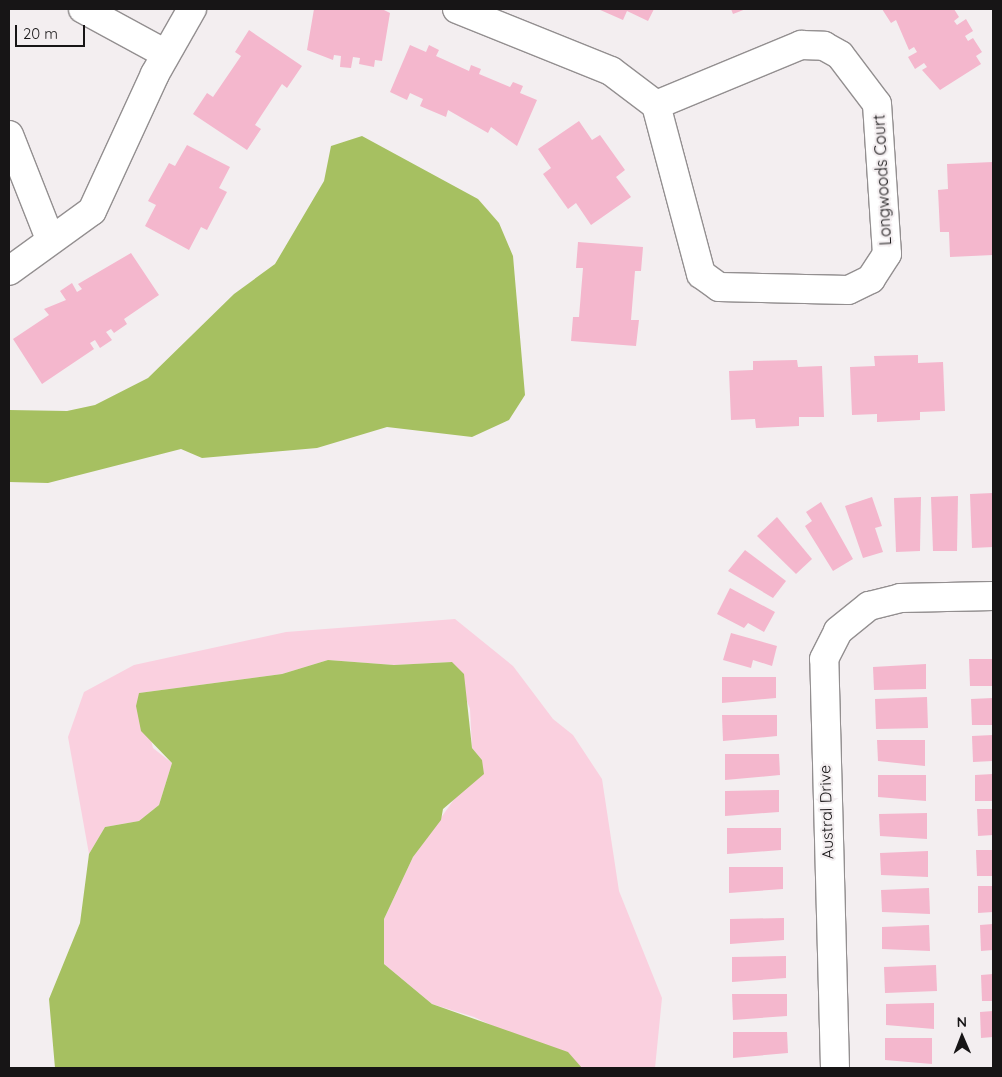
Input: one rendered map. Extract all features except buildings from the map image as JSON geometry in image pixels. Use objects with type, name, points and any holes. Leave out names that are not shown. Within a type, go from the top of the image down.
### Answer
[{"type":"street","points":[[83,9],[166,54]]},
{"type":"street","points":[[9,271],[50,239],[92,211],[166,54],[192,9]]},
{"type":"street","points":[[457,9],[611,71],[656,105]]},
{"type":"street","name":"Longwoods Court","points":[[801,45],[834,50],[878,108],[888,245],[880,270],[864,284],[848,290],[719,288],[706,281],[656,105],[801,45]]},
{"type":"street","points":[[9,135],[50,239]]},
{"type":"street","name":"Austral Drive","points":[[836,1068],[823,666],[834,638],[850,620],[869,606],[900,598],[993,596]]},
{"type":"shaded area","points":[[362,136],[478,199],[499,223],[513,256],[525,395],[509,420],[472,437],[387,427],[317,448],[202,458],[181,449],[48,483],[9,482],[9,410],[67,411],[95,405],[148,378],[234,294],[275,264],[324,181],[331,146]]},
{"type":"shaded area","points":[[455,619],[513,666],[553,719],[573,735],[602,779],[619,891],[662,998],[655,1068],[582,1068],[474,1017],[432,1004],[384,964],[384,919],[413,857],[482,760],[472,748],[470,709],[452,662],[394,665],[328,660],[282,674],[139,693],[153,748],[172,763],[159,805],[139,821],[105,827],[89,854],[68,737],[84,692],[134,665],[286,632]]},
{"type":"shaded area","points":[[328,660],[394,665],[452,662],[464,674],[472,748],[482,760],[484,774],[443,809],[441,820],[413,857],[384,919],[384,964],[432,1004],[568,1052],[582,1068],[55,1068],[49,999],[80,923],[89,854],[105,827],[139,821],[159,805],[172,763],[141,731],[136,706],[139,693],[282,674]]}]
